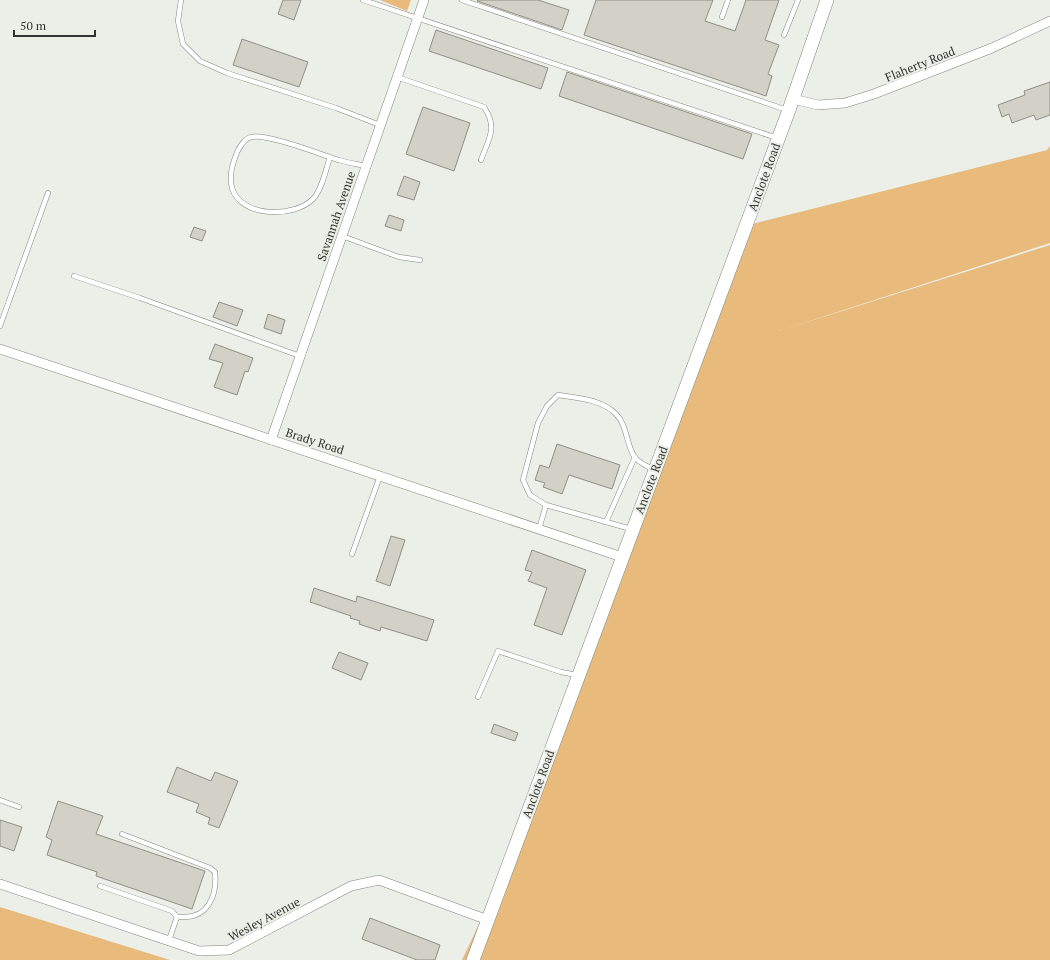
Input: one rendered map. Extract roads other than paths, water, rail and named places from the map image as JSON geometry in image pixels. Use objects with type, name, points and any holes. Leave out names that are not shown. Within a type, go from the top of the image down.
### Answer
[{"type":"street","name":"Savannah Avenue","points":[[271,440],[424,0]]},
{"type":"street","name":"Anclote Road","points":[[473,960],[791,105],[826,0]]},
{"type":"street","name":"Flaherty Road","points":[[791,105],[845,103],[874,94],[992,48],[1050,21]]},
{"type":"street","name":"Brady Road","points":[[0,349],[622,556]]},
{"type":"street","name":"Wesley Avenue","points":[[0,884],[199,951],[229,950],[351,886],[379,880],[488,920]]},
{"type":"lane","points":[[181,0],[178,21],[183,44],[200,61],[227,73],[336,108],[380,125]]},
{"type":"lane","points":[[363,0],[778,138]]},
{"type":"lane","points":[[462,0],[791,105]]},
{"type":"lane","points":[[722,17],[728,0]]},
{"type":"lane","points":[[784,35],[798,0]]},
{"type":"lane","points":[[397,77],[484,107],[490,117],[492,128],[482,160]]},
{"type":"lane","points":[[330,157],[318,192],[314,199],[294,210],[273,212],[256,210],[243,204],[233,189],[230,176],[238,149],[245,140],[251,137],[264,138],[304,148],[330,157],[341,161],[366,166]]},
{"type":"lane","points":[[0,326],[48,192]]},
{"type":"lane","points":[[342,236],[399,257],[420,260]]},
{"type":"lane","points":[[74,276],[300,356]]},
{"type":"lane","points":[[632,530],[546,505],[530,494],[524,480],[538,423],[546,406],[558,395],[582,398],[605,406],[617,414],[635,457],[654,470]]},
{"type":"lane","points":[[606,522],[635,457]]},
{"type":"lane","points":[[352,554],[380,476]]},
{"type":"lane","points":[[539,529],[546,505]]},
{"type":"lane","points":[[478,697],[498,651],[561,672],[578,675]]},
{"type":"lane","points":[[0,800],[19,807]]},
{"type":"lane","points":[[122,834],[210,868],[216,872],[213,897],[204,912],[192,916],[177,917]]},
{"type":"lane","points":[[100,886],[172,911],[177,917]]},
{"type":"lane","points":[[168,940],[177,917]]}]
